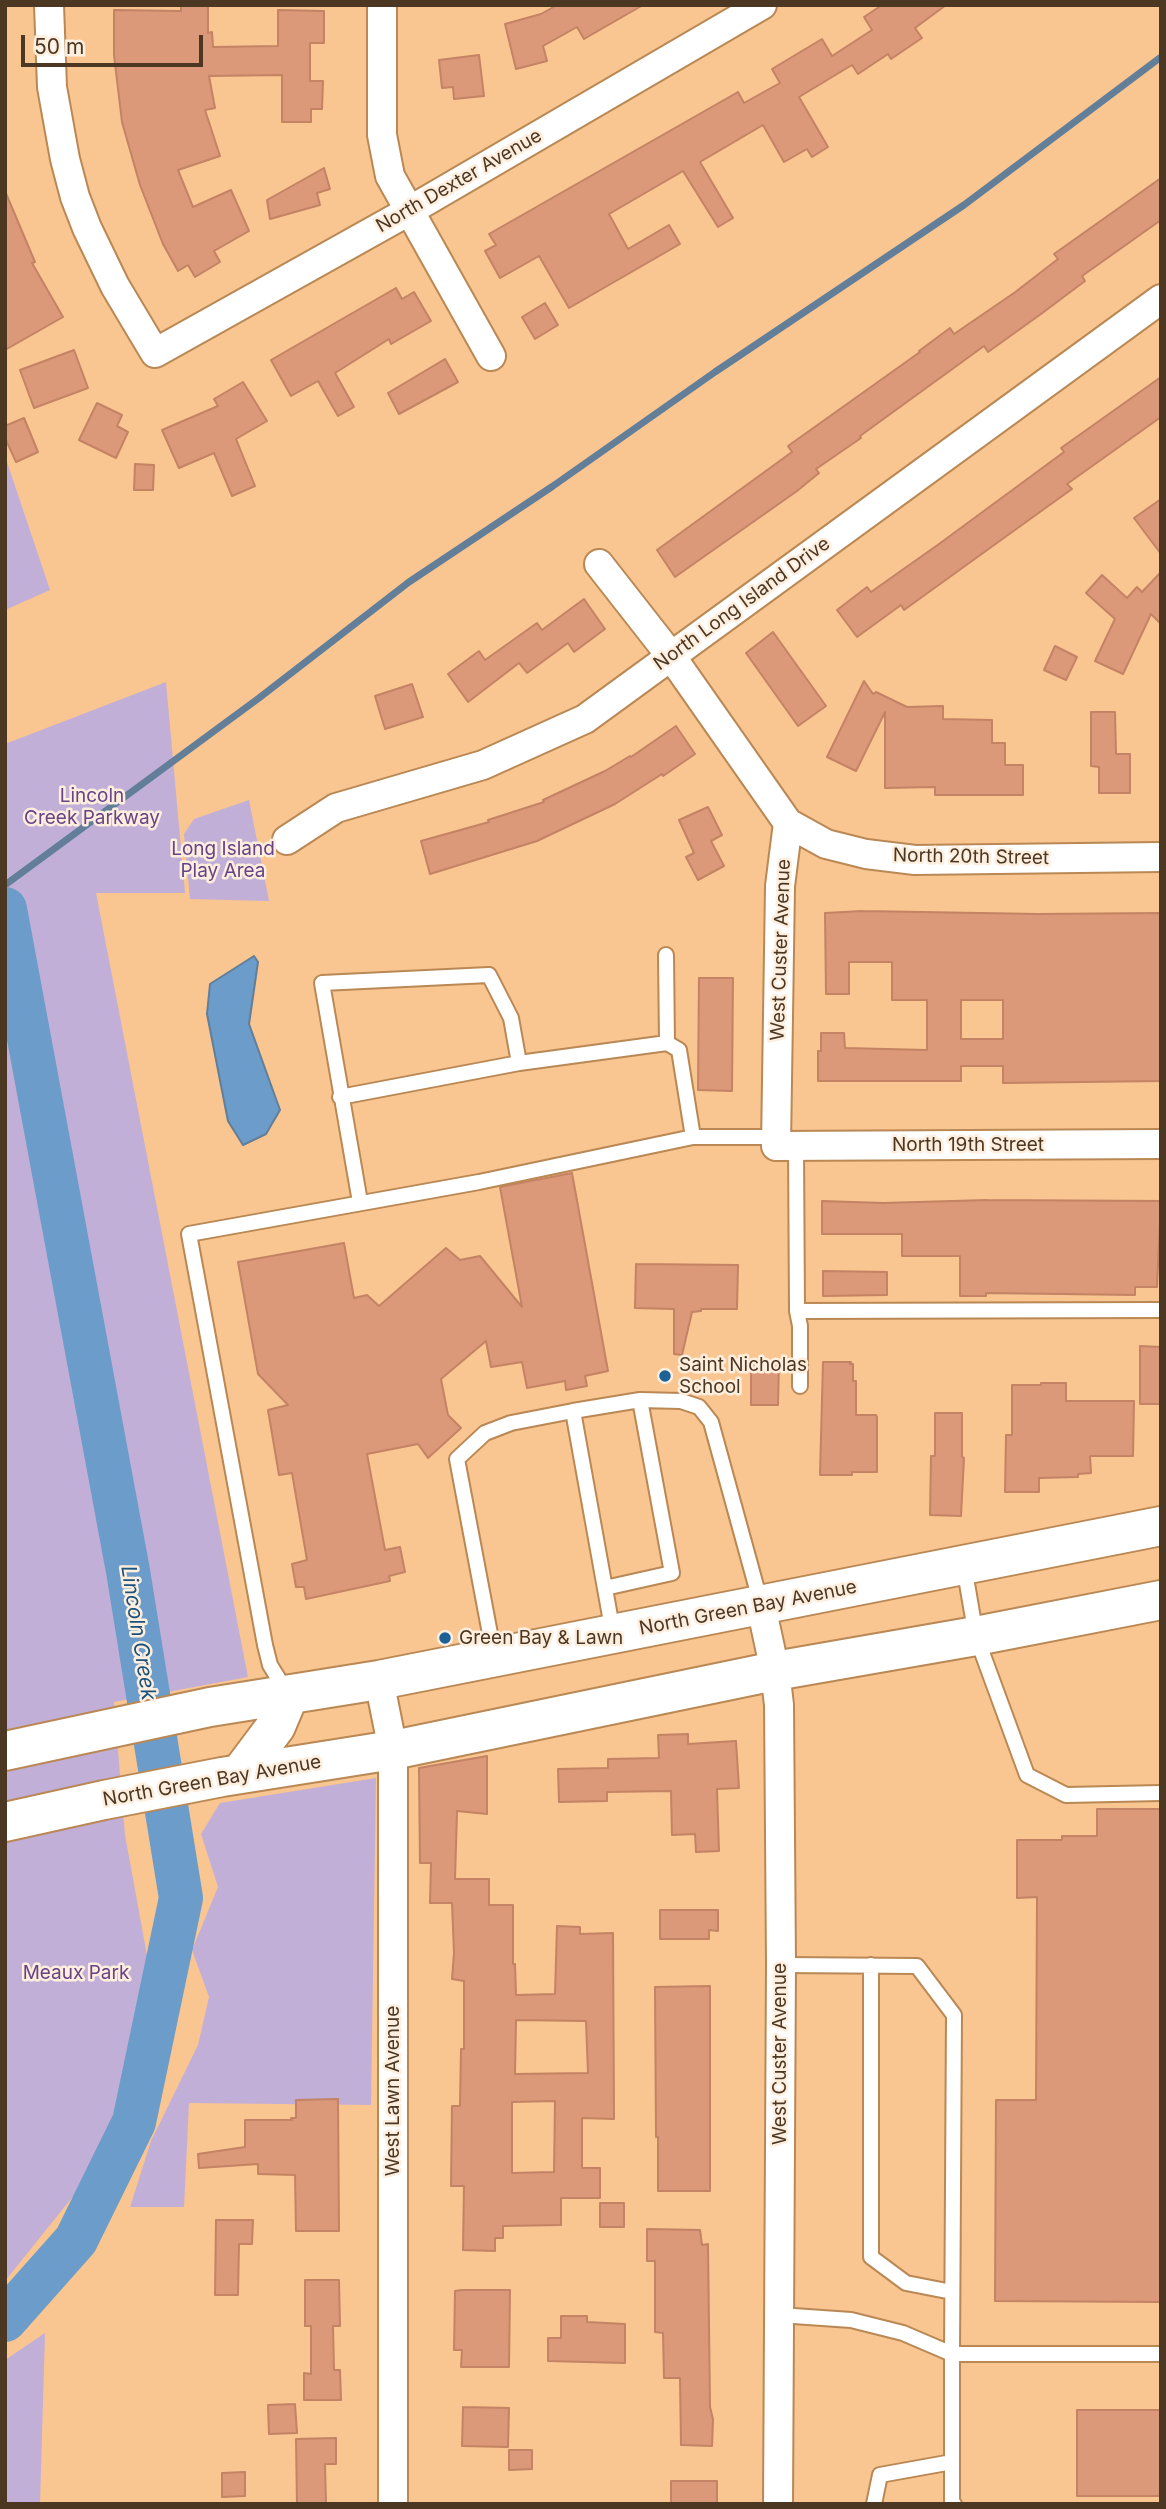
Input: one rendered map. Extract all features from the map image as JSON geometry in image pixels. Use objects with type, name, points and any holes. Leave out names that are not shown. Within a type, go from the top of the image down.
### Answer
[{"type":"main road","name":"North Green Bay Avenue","points":[[5,1751],[210,1707],[379,1680],[1161,1526]]},
{"type":"main road","name":"North Green Bay Avenue","points":[[5,1822],[231,1775],[393,1750],[775,1671],[1161,1600]]},
{"type":"main road","points":[[231,1775],[276,1727],[289,1695]]},
{"type":"street","name":"North Dexter Avenue","points":[[49,5],[52,87],[75,197],[114,286],[155,353],[409,211],[762,5]]},
{"type":"street","points":[[382,5],[382,135],[390,176],[491,356]]},
{"type":"street","name":"North Long Island Drive","points":[[287,840],[336,808],[482,765],[585,719],[1161,299]]},
{"type":"street","points":[[598,564],[671,656],[788,823]]},
{"type":"street","name":"North 20th Street","points":[[788,823],[826,844],[866,855],[915,860],[1161,857]]},
{"type":"street","name":"West Custer Avenue","points":[[783,1143],[780,886],[788,823]]},
{"type":"street","name":"North 19th Street","points":[[783,1143],[1161,1144]]},
{"type":"street","name":"West Custer Avenue","points":[[761,1606],[775,1671],[779,1705],[781,1965],[778,2504]]},
{"type":"street","name":"West Lawn Avenue","points":[[379,1680],[393,1750],[393,2504]]},
{"type":"lane","points":[[666,955],[667,1043]]},
{"type":"lane","points":[[360,1202],[322,983],[489,975],[511,1018],[519,1063]]},
{"type":"lane","points":[[340,1097],[519,1063],[667,1043],[679,1050],[693,1137]]},
{"type":"lane","points":[[289,1695],[270,1665],[268,1656],[189,1234],[479,1182],[693,1137],[783,1143],[800,1326],[800,1387]]},
{"type":"lane","points":[[797,1311],[1161,1310]]},
{"type":"lane","points":[[606,1587],[672,1573],[640,1400]]},
{"type":"lane","points":[[494,1657],[457,1459],[485,1433],[531,1419],[640,1400],[681,1401],[699,1407],[711,1422],[761,1606]]},
{"type":"lane","points":[[573,1411],[614,1634]]},
{"type":"lane","points":[[964,1565],[976,1636],[1027,1774],[1066,1795],[1161,1793]]},
{"type":"lane","points":[[781,1965],[917,1966],[954,2015],[952,2503]]},
{"type":"lane","points":[[871,1965],[871,2257],[906,2283],[952,2291]]},
{"type":"lane","points":[[779,2315],[851,2320],[903,2333],[952,2354],[1161,2354]]},
{"type":"lane","points":[[874,2504],[880,2475],[952,2462]]},
{"type":"green space","points":[[5,456],[50,590],[5,610]]},
{"type":"green space","name":"Lincoln Creek Parkway","points":[[166,682],[185,893],[96,893],[248,1677],[114,1702],[125,1835],[148,1961],[141,2056],[95,2169],[5,2281],[5,744]]},
{"type":"green space","name":"Long Island Play Area","points":[[249,800],[269,901],[190,899],[184,834],[194,819]]},
{"type":"green space","points":[[376,1778],[371,2105],[189,2103],[184,2207],[130,2207],[151,2141],[198,2045],[209,1997],[192,1950],[218,1887],[201,1834],[220,1803]]},
{"type":"green space","points":[[45,2333],[40,2504],[5,2504],[5,2360]]},
{"type":"water","points":[[254,956],[258,962],[249,1024],[280,1110],[266,1134],[243,1145],[228,1121],[207,1014],[210,984]]},
{"type":"building","points":[[181,5],[208,5],[208,33],[212,32],[213,47],[278,46],[278,10],[324,11],[324,43],[310,43],[310,81],[323,81],[322,109],[311,109],[311,122],[282,122],[282,75],[209,76],[215,108],[205,110],[220,156],[178,170],[193,207],[231,190],[249,231],[214,251],[220,262],[195,277],[188,265],[178,271],[163,244],[140,185],[122,122],[114,55],[114,10],[181,11]]},
{"type":"building","points":[[557,5],[643,5],[584,39],[577,27],[543,46],[547,61],[516,69],[505,24],[541,14]]},
{"type":"building","points":[[882,5],[946,5],[915,28],[922,38],[891,59],[888,54],[858,74],[852,65],[799,97],[828,147],[812,157],[807,149],[784,162],[763,125],[700,162],[733,218],[718,227],[683,171],[609,214],[628,249],[669,225],[680,244],[569,308],[539,256],[500,278],[485,251],[496,245],[489,234],[738,92],[744,103],[780,83],[772,69],[822,39],[832,56],[872,30],[864,17]]},
{"type":"building","points":[[479,55],[484,96],[454,99],[453,87],[442,88],[439,60]]},
{"type":"building","points":[[324,168],[330,189],[317,193],[320,205],[270,219],[267,200]]},
{"type":"building","points":[[1161,178],[1161,220],[1082,276],[1085,281],[1041,314],[988,352],[984,346],[816,469],[819,473],[797,491],[675,577],[657,550],[792,452],[788,446],[950,328],[954,334],[1014,293],[1058,259],[1054,254]]},
{"type":"building","points":[[5,191],[35,262],[32,263],[63,317],[5,350]]},
{"type":"building","points":[[396,288],[402,299],[414,292],[431,321],[391,344],[389,339],[335,373],[354,407],[338,416],[318,381],[291,396],[271,360]]},
{"type":"building","points":[[545,303],[558,325],[535,339],[522,317]]},
{"type":"building","points":[[74,350],[88,388],[34,408],[20,370]]},
{"type":"building","points":[[445,359],[458,382],[399,414],[388,393]]},
{"type":"building","points":[[1161,377],[1161,417],[1067,484],[1072,489],[904,610],[901,605],[857,637],[837,610],[867,587],[871,592],[939,544],[1064,452],[1061,448]]},
{"type":"building","points":[[243,382],[267,421],[236,439],[255,486],[232,496],[214,453],[179,468],[162,430],[218,406],[214,399]]},
{"type":"building","points":[[97,403],[122,415],[117,426],[128,432],[116,458],[79,440]]},
{"type":"building","points":[[24,418],[38,452],[16,462],[5,438],[5,426]]},
{"type":"building","points":[[135,464],[154,465],[153,490],[134,490]]},
{"type":"building","points":[[1161,499],[1161,554],[1134,518]]},
{"type":"building","points":[[1161,572],[1161,624],[1151,614],[1123,674],[1095,661],[1115,619],[1086,593],[1102,575],[1127,598],[1137,587],[1142,592]]},
{"type":"building","points":[[584,599],[605,629],[574,652],[568,643],[527,673],[519,663],[468,702],[448,674],[479,651],[485,660],[537,623],[542,630]]},
{"type":"building","points":[[773,632],[826,706],[798,726],[746,653]]},
{"type":"building","points":[[1055,646],[1077,657],[1066,680],[1044,670]]},
{"type":"building","points":[[864,681],[873,694],[876,692],[907,707],[943,706],[943,719],[992,720],[992,743],[1005,743],[1005,765],[1023,765],[1023,795],[935,795],[935,787],[885,788],[885,712],[856,771],[827,757]]},
{"type":"building","points":[[412,684],[423,717],[385,729],[375,696]]},
{"type":"building","points":[[1091,712],[1115,712],[1116,754],[1130,754],[1130,793],[1099,793],[1099,767],[1091,766]]},
{"type":"building","points":[[676,726],[695,754],[663,776],[662,774],[615,804],[537,841],[430,874],[421,841],[489,822],[488,820],[544,802],[543,800],[631,757]]},
{"type":"building","points":[[708,807],[722,835],[711,841],[724,866],[698,880],[686,857],[694,853],[679,820]]},
{"type":"building","points":[[825,913],[1161,913],[1161,1081],[1003,1083],[1003,1066],[961,1066],[961,1081],[818,1081],[821,1033],[844,1033],[845,1048],[927,1050],[927,1000],[892,1000],[892,962],[849,962],[849,994],[826,994]],"holes":[[[961,1000],[1003,1000],[1003,1039],[961,1039]]]},
{"type":"building","points":[[699,978],[733,978],[732,1091],[698,1090]]},
{"type":"building","points":[[572,1173],[608,1371],[585,1376],[587,1386],[566,1390],[565,1381],[527,1388],[522,1362],[491,1367],[486,1341],[441,1379],[448,1415],[461,1428],[428,1458],[418,1444],[367,1454],[385,1550],[400,1547],[405,1572],[389,1576],[390,1581],[306,1599],[304,1587],[296,1587],[292,1564],[307,1560],[292,1473],[279,1475],[268,1410],[288,1405],[258,1374],[238,1262],[344,1243],[354,1298],[367,1295],[379,1306],[446,1248],[460,1260],[480,1256],[522,1307],[500,1187]]},
{"type":"building","points":[[987,1200],[1161,1201],[1157,1287],[1135,1287],[1135,1295],[986,1293],[986,1296],[960,1296],[960,1256],[902,1256],[902,1234],[822,1234],[822,1201],[883,1203]]},
{"type":"building","points":[[636,1264],[738,1265],[737,1309],[701,1309],[692,1312],[682,1355],[674,1354],[674,1309],[635,1308]]},
{"type":"building","points":[[823,1271],[887,1272],[887,1295],[823,1296]]},
{"type":"building","points":[[1140,1346],[1161,1347],[1161,1404],[1140,1404]]},
{"type":"building","points":[[751,1362],[779,1362],[778,1405],[751,1405]]},
{"type":"building","points":[[823,1362],[853,1364],[856,1415],[877,1417],[877,1472],[820,1475]]},
{"type":"building","points":[[1066,1383],[1066,1401],[1134,1401],[1133,1456],[1090,1456],[1091,1473],[1078,1474],[1078,1477],[1039,1478],[1039,1492],[1005,1492],[1006,1435],[1012,1435],[1012,1385]]},
{"type":"building","points":[[935,1413],[962,1413],[964,1458],[961,1516],[930,1515],[931,1456],[935,1456]]},
{"type":"building","points":[[688,1734],[688,1744],[736,1741],[739,1788],[717,1789],[719,1851],[696,1852],[695,1834],[672,1835],[671,1791],[607,1792],[607,1801],[559,1802],[558,1769],[608,1768],[608,1759],[659,1758],[658,1735]]},
{"type":"building","points":[[487,1756],[487,1814],[457,1811],[455,1879],[489,1879],[489,1905],[513,1905],[516,1995],[555,1994],[557,1926],[580,1927],[580,1934],[613,1933],[614,2119],[582,2118],[582,2168],[600,2168],[600,2198],[561,2198],[561,2225],[503,2226],[503,2238],[495,2238],[495,2251],[463,2250],[464,2186],[451,2186],[452,2106],[460,2106],[461,2049],[464,2049],[464,1981],[452,1979],[452,1903],[430,1903],[431,1863],[420,1863],[419,1768]],"holes":[[[516,2020],[586,2021],[588,2073],[515,2074]],[[555,2101],[554,2172],[512,2173],[512,2102]]]},
{"type":"building","points":[[1097,1809],[1161,1809],[1161,2302],[995,2301],[996,2100],[1036,2100],[1037,1897],[1017,1898],[1017,1840],[1062,1840],[1062,1836],[1097,1836]]},
{"type":"building","points":[[660,1910],[718,1910],[718,1931],[709,1930],[709,1939],[660,1939]]},
{"type":"building","points":[[710,1986],[710,2191],[658,2191],[655,1987]]},
{"type":"building","points":[[338,2099],[339,2231],[296,2231],[295,2175],[258,2174],[258,2164],[199,2168],[198,2154],[245,2147],[245,2120],[292,2120],[291,2118],[296,2118],[296,2100]]},
{"type":"building","points":[[600,2203],[624,2203],[624,2227],[600,2227]]},
{"type":"building","points":[[216,2220],[253,2220],[252,2244],[239,2244],[238,2295],[215,2295]]},
{"type":"building","points":[[647,2229],[700,2230],[702,2245],[708,2244],[712,2446],[681,2445],[680,2378],[664,2378],[663,2333],[655,2332],[655,2261],[647,2261]]},
{"type":"building","points":[[305,2280],[339,2280],[340,2326],[333,2326],[334,2370],[340,2370],[341,2400],[304,2400],[304,2373],[311,2374],[311,2326],[305,2326]]},
{"type":"building","points":[[510,2290],[509,2367],[461,2367],[462,2350],[454,2350],[455,2291]]},
{"type":"building","points":[[561,2316],[587,2316],[587,2322],[625,2324],[625,2363],[548,2361],[548,2338],[561,2338]]},
{"type":"building","points":[[295,2404],[297,2433],[269,2434],[268,2405]]},
{"type":"building","points":[[463,2407],[509,2408],[508,2447],[462,2446]]},
{"type":"building","points":[[1077,2410],[1161,2410],[1161,2496],[1077,2496]]},
{"type":"building","points":[[336,2438],[336,2464],[325,2464],[326,2504],[297,2504],[296,2439]]},
{"type":"building","points":[[509,2450],[532,2450],[532,2469],[509,2470]]},
{"type":"building","points":[[245,2472],[245,2496],[222,2497],[222,2473]]},
{"type":"building","points":[[671,2481],[717,2481],[717,2504],[671,2504]]},
{"type":"waterway","points":[[5,885],[259,698],[409,582],[964,205],[1161,57]]},
{"type":"waterway","name":"Lincoln Creek","points":[[5,909],[128,1571],[181,1898],[134,2122],[76,2240],[5,2320]]},
{"type":"place","name":"Saint Nicholas School","points":[[665,1376]]},
{"type":"place","name":"Green Bay & Lawn","points":[[445,1638]]},
{"type":"park label","name":"Meaux Park","points":[[76,1973]]}]
